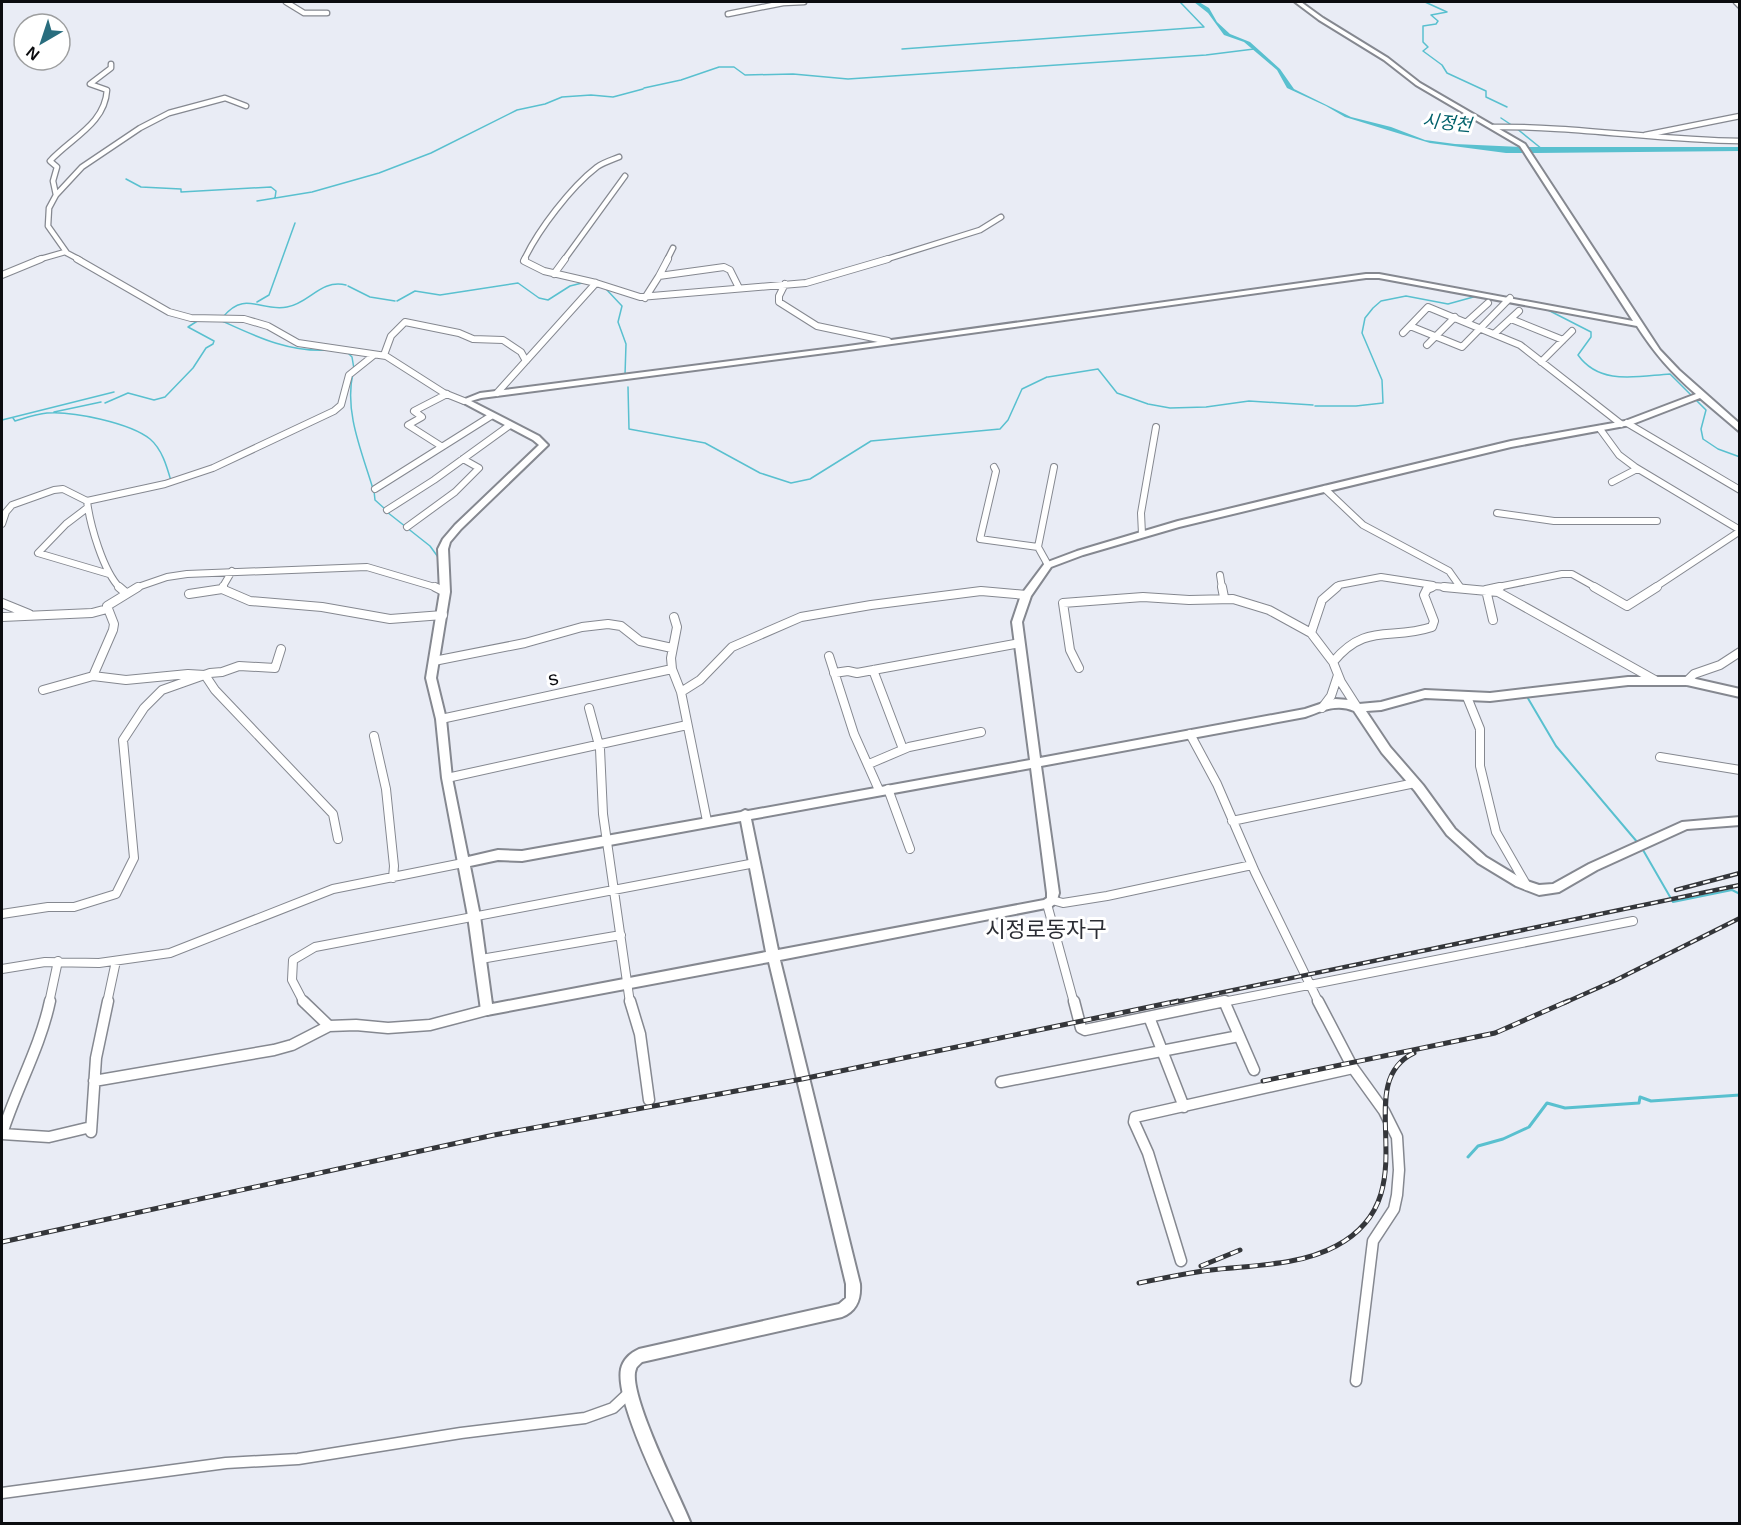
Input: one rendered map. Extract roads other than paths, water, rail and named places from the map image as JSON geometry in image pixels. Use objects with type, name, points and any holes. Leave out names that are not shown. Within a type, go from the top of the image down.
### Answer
[{"type":"street","points":[[286,2],[304,13],[327,13]]},
{"type":"street","points":[[728,14],[779,3],[804,2]]},
{"type":"street","points":[[1298,2],[1313,14],[1386,59],[1415,83],[1525,146],[1639,324],[1668,364],[1740,429]]},
{"type":"street","points":[[1736,2],[1740,6]]},
{"type":"street","points":[[56,195],[53,181],[57,167],[50,161],[103,111],[107,90],[90,84],[111,68],[111,64]]},
{"type":"street","points":[[246,106],[225,98],[164,115],[86,164],[56,195],[49,208],[48,226],[68,253],[169,312],[191,318],[251,320],[271,327],[298,343],[384,356],[447,394],[539,440],[543,447],[464,521],[446,541],[443,549],[445,592],[443,615],[431,678],[441,719],[447,778],[474,916],[487,1010]]},
{"type":"street","points":[[1638,136],[1664,129],[1704,126],[1740,116]]},
{"type":"street","points":[[1493,127],[1681,140],[1740,141]]},
{"type":"street","points":[[619,157],[600,165],[588,176],[525,257],[526,263],[554,274],[596,283],[645,298],[813,282],[980,230],[1000,217]]},
{"type":"street","points":[[554,274],[625,176]]},
{"type":"street","points":[[645,298],[674,248]]},
{"type":"street","points":[[2,275],[53,254],[68,253]]},
{"type":"street","points":[[659,276],[729,268],[739,288]]},
{"type":"street","points":[[464,401],[497,393],[1366,276],[1510,298],[1639,324]]},
{"type":"street","points":[[497,393],[596,283]]},
{"type":"street","points":[[785,284],[778,302],[812,324],[888,342]]},
{"type":"street","points":[[1410,326],[1462,347],[1510,298]]},
{"type":"street","points":[[1467,322],[1488,303]]},
{"type":"street","points":[[1403,333],[1428,307],[1520,345],[1624,424],[1740,490]]},
{"type":"street","points":[[1494,334],[1519,311]]},
{"type":"street","points":[[1427,345],[1455,317]]},
{"type":"street","points":[[1511,319],[1563,340]]},
{"type":"street","points":[[384,356],[388,342],[405,322],[459,333],[473,339],[503,340],[521,352],[526,361]]},
{"type":"street","points":[[1541,362],[1572,331]]},
{"type":"street","points":[[108,574],[38,553],[87,505],[207,470],[334,411],[341,405],[345,384],[351,372],[374,356]]},
{"type":"street","points":[[441,446],[408,425],[422,417],[414,411],[447,394]]},
{"type":"street","points":[[1633,921],[1224,1001],[1090,1030],[1081,1028],[1049,902],[1053,893],[1017,622],[1026,595],[1048,566],[1142,534],[1511,444],[1624,424],[1701,395]]},
{"type":"street","points":[[375,489],[491,416]]},
{"type":"street","points":[[387,510],[510,425]]},
{"type":"street","points":[[1142,534],[1141,513],[1156,428]]},
{"type":"street","points":[[1486,590],[1569,574],[1627,606],[1708,554],[1740,530],[1637,469],[1619,455],[1600,429]]},
{"type":"street","points":[[407,527],[455,492],[479,468],[463,459]]},
{"type":"street","points":[[994,467],[996,471],[980,539],[1038,547]]},
{"type":"street","points":[[1048,566],[1038,547],[1054,467]]},
{"type":"street","points":[[1612,482],[1637,469]]},
{"type":"street","points":[[2,524],[6,512],[12,505],[63,489],[87,505],[108,574],[126,593]]},
{"type":"street","points":[[1325,489],[1363,525],[1449,571],[1461,588]]},
{"type":"street","points":[[1497,513],[1554,521],[1657,521]]},
{"type":"street","points":[[2,617],[92,613],[106,609],[126,593],[147,582],[166,576],[197,572],[376,568],[431,585],[445,592]]},
{"type":"street","points":[[222,589],[232,571]]},
{"type":"street","points":[[1220,575],[1224,597]]},
{"type":"street","points":[[1311,633],[1322,600],[1338,585],[1381,577],[1434,586],[1486,590],[1504,595],[1655,680]]},
{"type":"street","points":[[1333,662],[1348,646],[1364,635],[1400,633],[1432,627],[1434,621],[1424,595],[1427,589],[1434,586]]},
{"type":"street","points":[[189,594],[222,589],[250,601],[321,607],[390,619],[443,615]]},
{"type":"street","points":[[1486,590],[1493,620]]},
{"type":"street","points":[[681,692],[700,680],[732,646],[801,617],[871,605],[981,591],[1026,595]]},
{"type":"street","points":[[1079,668],[1070,650],[1064,602],[1143,597],[1189,600],[1224,597],[1263,608],[1311,633],[1333,662],[1338,675],[1386,750],[1415,783],[1451,832],[1474,854],[1527,886],[1539,890],[1555,889],[1593,867],[1686,825],[1740,821]]},
{"type":"street","points":[[2,603],[30,615]]},
{"type":"street","points":[[93,676],[113,630],[114,624],[106,609]]},
{"type":"street","points":[[674,617],[677,627],[672,648],[672,669],[681,692],[707,821]]},
{"type":"street","points":[[434,661],[525,643],[582,627],[608,624],[621,626],[640,641],[672,648]]},
{"type":"street","points":[[834,673],[873,670],[1020,643]]},
{"type":"street","points":[[2,914],[39,908],[74,907],[116,894],[134,858],[124,736],[144,708],[162,690],[239,666],[275,668],[281,649]]},
{"type":"street","points":[[1687,681],[1694,674],[1720,665],[1740,652]]},
{"type":"street","points":[[829,656],[855,734],[910,849]]},
{"type":"street","name":"s","points":[[441,719],[672,669]]},
{"type":"street","points":[[873,670],[903,749]]},
{"type":"street","points":[[43,690],[93,676],[126,680],[188,674],[205,675],[243,720],[333,814],[338,839]]},
{"type":"street","points":[[1321,709],[1331,696],[1338,675]]},
{"type":"street","points":[[2,969],[58,961],[87,963],[116,961],[170,953],[316,895],[498,855],[522,856],[1190,734],[1321,709],[1341,703],[1358,708],[1381,706],[1425,694],[1490,697],[1655,680],[1687,681],[1740,693]]},
{"type":"street","points":[[1467,697],[1480,729],[1480,766],[1496,832],[1527,886]]},
{"type":"street","points":[[589,708],[598,744],[607,840],[626,982],[633,1016],[640,1034],[649,1100]]},
{"type":"street","points":[[447,778],[687,725]]},
{"type":"street","points":[[869,764],[880,756],[903,749],[981,732]]},
{"type":"street","points":[[1190,734],[1252,866],[1353,1068],[1358,1071],[1394,1128],[1399,1160],[1396,1203],[1373,1241],[1356,1381]]},
{"type":"street","points":[[374,736],[386,789],[394,866],[393,878]]},
{"type":"street","points":[[1660,757],[1740,770]]},
{"type":"street","points":[[1232,821],[1415,783]]},
{"type":"street","points":[[684,1524],[652,1455],[631,1391],[628,1367],[639,1356],[842,1310],[853,1302],[853,1284],[773,956],[745,814]]},
{"type":"street","points":[[329,1026],[318,1019],[299,995],[294,984],[293,960],[315,946],[755,862]]},
{"type":"street","points":[[94,1081],[274,1050],[292,1045],[329,1026],[356,1025],[388,1028],[430,1025],[487,1010],[626,982],[1049,902],[1063,903],[1107,896],[1252,866]]},
{"type":"street","points":[[481,959],[621,935]]},
{"type":"street","points":[[58,961],[43,1032],[13,1099],[2,1134],[49,1137],[91,1130],[94,1081],[116,961]]},
{"type":"street","points":[[1224,1001],[1254,1070]]},
{"type":"street","points":[[1149,1017],[1184,1107]]},
{"type":"street","points":[[1001,1082],[1239,1036]]},
{"type":"street","points":[[1181,1261],[1148,1153],[1134,1119],[1353,1068]]},
{"type":"street","points":[[2,1493],[226,1463],[298,1459],[461,1433],[585,1418],[613,1408],[631,1391]]},
{"type":"water","points":[[1194,2],[1199,2],[1209,8],[1217,22],[1230,34],[1250,42],[1280,69],[1294,89],[1351,117],[1391,127],[1425,140],[1455,144],[1521,147],[1526,153],[1506,153],[1430,143],[1345,117],[1287,88],[1277,70],[1244,42],[1224,35],[1208,13]]},
{"type":"water","points":[[1528,147],[1739,147],[1740,151],[1531,153]]},
{"type":"waterway","points":[[902,49],[1204,27],[1180,2]]},
{"type":"waterway","points":[[1425,2],[1447,12],[1431,15],[1438,21],[1436,24],[1423,26],[1423,42],[1428,47],[1423,51],[1442,65],[1447,73],[1486,91],[1486,97],[1507,107]]},
{"type":"waterway","points":[[644,88],[681,80],[719,67],[734,67],[745,75],[793,74],[848,79],[1206,55],[1254,49]]},
{"type":"waterway","points":[[257,201],[312,192],[379,173],[431,153],[517,110],[545,104],[562,97],[591,95],[613,97],[643,89]]},
{"type":"waterway","points":[[1501,118],[1513,126]]},
{"type":"waterway","points":[[1516,128],[1542,149]]},
{"type":"waterway","points":[[126,179],[141,187],[181,189],[181,192],[271,187],[276,191],[275,198]]},
{"type":"waterway","points":[[257,302],[269,295],[295,223]]},
{"type":"waterway","points":[[397,301],[415,291],[440,295],[518,283],[539,298],[548,300],[570,286],[582,283]]},
{"type":"waterway","points":[[223,317],[238,305],[246,303],[277,308],[287,307],[295,305],[329,285],[346,285]]},
{"type":"waterway","points":[[348,286],[370,297],[395,301]]},
{"type":"waterway","points":[[606,289],[622,306],[618,322],[626,344],[625,375]]},
{"type":"waterway","points":[[1315,406],[1356,406],[1383,403],[1382,380],[1362,333],[1365,318],[1381,301],[1406,296],[1448,304],[1477,296]]},
{"type":"waterway","points":[[1546,309],[1591,332],[1591,337],[1578,355],[1587,365],[1597,371],[1620,377],[1670,374],[1692,396]]},
{"type":"waterway","points":[[105,403],[128,393],[154,400],[165,397],[193,368],[206,348],[213,344],[214,341],[188,327],[199,320]]},
{"type":"waterway","points":[[222,321],[274,343],[301,349],[330,350]]},
{"type":"waterway","points":[[348,353],[352,357],[354,369]]},
{"type":"waterway","points":[[1048,377],[1098,369],[1117,393],[1148,404],[1170,408],[1206,407],[1249,401],[1313,405]]},
{"type":"waterway","points":[[353,373],[352,417],[373,489]]},
{"type":"waterway","points":[[628,387],[629,429],[705,443],[760,473],[791,483],[810,479],[871,441],[1000,429],[1008,420],[1022,389],[1047,377]]},
{"type":"waterway","points":[[2,420],[114,392]]},
{"type":"waterway","points":[[1696,400],[1706,410],[1701,429],[1703,439],[1718,449],[1740,457]]},
{"type":"waterway","points":[[54,412],[101,402]]},
{"type":"waterway","points":[[13,418],[15,421],[43,414],[71,414],[101,419],[129,428],[150,439],[158,448],[164,458],[171,481]]},
{"type":"waterway","points":[[374,491],[375,500],[385,509]]},
{"type":"waterway","points":[[387,512],[430,546],[438,557]]},
{"type":"waterway","points":[[1526,695],[1556,746],[1638,843]]},
{"type":"waterway","points":[[1643,850],[1673,902],[1732,890],[1740,894]]},
{"type":"waterway","points":[[1468,1157],[1478,1146],[1503,1139],[1529,1127],[1547,1103],[1565,1108],[1639,1103],[1640,1097],[1651,1101],[1740,1095]]},
{"type":"railway","points":[[1676,890],[1740,873]]},
{"type":"railway","points":[[1171,1003],[1740,885]]},
{"type":"railway","points":[[1564,1003],[1616,980],[1740,918]]},
{"type":"railway","points":[[2,1242],[494,1135],[802,1079],[1178,1001]]},
{"type":"railway","points":[[1263,1081],[1495,1033],[1568,1001]]},
{"type":"railway","points":[[1139,1283],[1202,1271],[1275,1264],[1307,1257],[1336,1246],[1364,1224],[1379,1199],[1385,1171],[1387,1089],[1395,1068],[1414,1053]]},
{"type":"railway","points":[[1201,1266],[1240,1250]]},
{"type":"district","name":"시정로동자구","points":[[1046,929]]},
{"type":"water label","name":"시정천","points":[[1447,123]]}]
